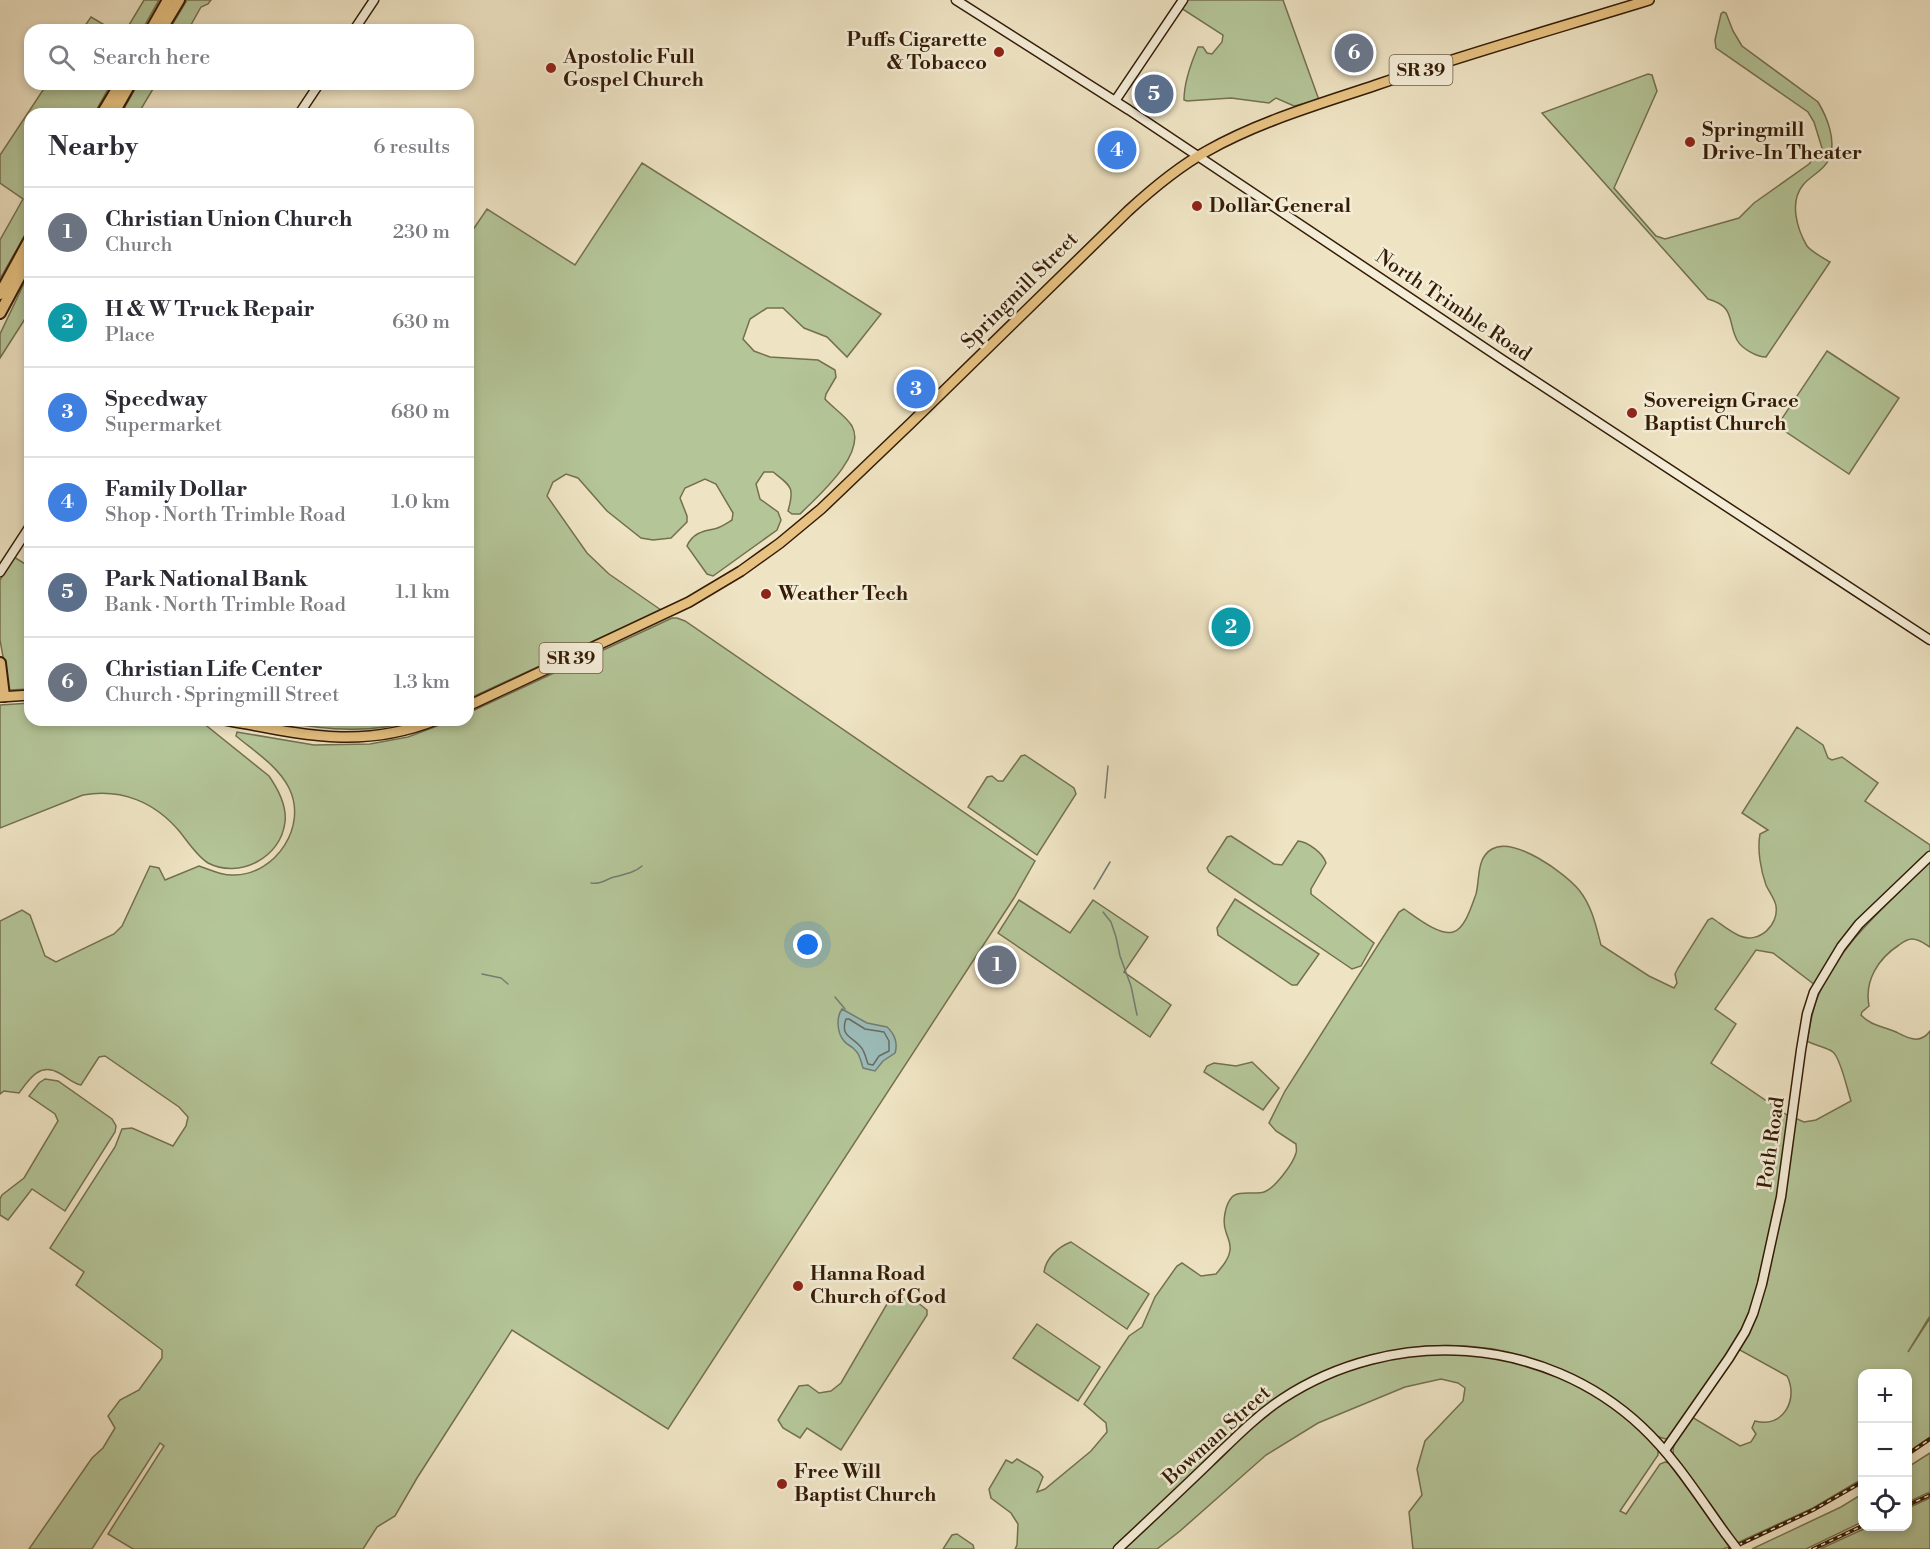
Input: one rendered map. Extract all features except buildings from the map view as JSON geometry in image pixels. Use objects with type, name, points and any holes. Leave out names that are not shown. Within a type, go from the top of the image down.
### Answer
[{"type":"highway","points":[[154,24],[168,0]]},
{"type":"highway","points":[[165,24],[179,0]]},
{"type":"highway","points":[[106,108],[116,90]]},
{"type":"highway","points":[[116,108],[127,90]]},
{"type":"highway","points":[[0,294],[24,250]]},
{"type":"highway","points":[[0,314],[24,268]]},
{"type":"highway","points":[[0,324],[15,284]]},
{"type":"highway","points":[[0,663],[2,697]]},
{"type":"main road","name":"Springmill Street","points":[[474,703],[689,602],[734,576],[780,543],[820,509],[912,422],[1128,211],[1162,181],[1199,156],[1242,134],[1293,114],[1478,52],[1649,0]]},
{"type":"main road","points":[[2,697],[24,695]]},
{"type":"main road","points":[[257,726],[305,735],[341,738],[385,734],[417,726]]},
{"type":"street","points":[[358,24],[374,0]]},
{"type":"street","name":"North Trimble Road","points":[[956,0],[1199,156],[1494,354],[1930,640]]},
{"type":"street","points":[[1115,101],[1183,0]]},
{"type":"street","points":[[303,108],[315,90]]},
{"type":"street","points":[[0,572],[24,535]]},
{"type":"street","name":"Poth Road","points":[[1665,1450],[1741,1339],[1758,1299],[1781,1197],[1801,1050],[1810,1003],[1832,961],[1851,934],[1930,856]]},
{"type":"street","name":"Bowman Street","points":[[1118,1549],[1254,1421],[1280,1400],[1326,1375],[1356,1364],[1394,1354],[1433,1350],[1466,1350],[1498,1354],[1548,1368],[1574,1379],[1603,1397],[1642,1427],[1665,1450],[1737,1549]]},
{"type":"green space","points":[[144,0],[159,0],[145,24],[130,24]]},
{"type":"green space","points":[[187,0],[211,0],[201,7],[191,24],[173,24]]},
{"type":"green space","points":[[1187,0],[1283,0],[1319,100],[1294,106],[1276,98],[1269,103],[1231,98],[1184,100],[1188,73],[1198,47],[1203,47],[1207,53],[1212,54],[1222,42],[1223,35],[1181,8]]},
{"type":"green space","points":[[1723,12],[1726,13],[1742,46],[1818,102],[1828,122],[1832,145],[1829,159],[1824,167],[1803,185],[1795,207],[1800,232],[1807,246],[1830,262],[1766,357],[1750,352],[1739,343],[1727,310],[1717,302],[1708,299],[1542,113],[1648,74],[1652,75],[1657,91],[1614,188],[1656,236],[1665,239],[1739,218],[1754,203],[1809,164],[1822,148],[1814,122],[1808,112],[1716,48],[1715,40]]},
{"type":"green space","points":[[91,17],[103,24],[86,24]]},
{"type":"green space","points":[[43,90],[108,90],[97,108],[31,108]]},
{"type":"green space","points":[[135,90],[152,90],[142,108],[124,108]]},
{"type":"green space","points":[[24,119],[24,237],[0,279],[0,240],[23,199],[0,183],[0,155]]},
{"type":"green space","points":[[642,163],[881,314],[847,357],[827,337],[804,328],[783,308],[767,308],[750,319],[743,339],[754,351],[770,357],[818,360],[835,370],[836,377],[825,399],[852,426],[855,437],[853,449],[838,474],[800,514],[792,514],[788,511],[791,492],[788,484],[773,472],[764,472],[756,484],[760,499],[778,512],[781,520],[777,530],[713,576],[707,574],[687,546],[698,534],[719,528],[732,520],[733,513],[716,484],[705,479],[685,488],[680,498],[687,522],[671,538],[653,540],[641,538],[607,511],[578,478],[566,474],[553,482],[547,496],[587,553],[609,574],[661,610],[474,696],[474,228],[487,209],[575,265]]},
{"type":"green space","points":[[24,284],[24,320],[0,358],[0,334]]},
{"type":"green space","points":[[1827,351],[1899,398],[1849,474],[1777,426]]},
{"type":"green space","points":[[14,557],[24,563],[24,689],[9,690],[0,640],[0,580]]},
{"type":"green space","points":[[672,618],[677,618],[685,621],[1035,861],[1014,898],[668,1429],[512,1330],[395,1516],[377,1527],[363,1549],[133,1549],[108,1534],[164,1446],[160,1443],[92,1549],[29,1549],[92,1458],[103,1448],[115,1428],[108,1416],[120,1400],[139,1390],[162,1358],[162,1350],[76,1285],[84,1272],[50,1248],[115,1147],[122,1129],[132,1128],[173,1146],[186,1126],[188,1117],[179,1107],[105,1056],[99,1057],[81,1085],[52,1070],[46,1070],[36,1074],[19,1093],[4,1091],[0,1094],[0,921],[22,910],[30,915],[45,956],[56,962],[114,934],[122,926],[150,866],[159,868],[165,880],[199,866],[221,874],[235,875],[250,873],[275,857],[291,832],[294,803],[289,788],[279,773],[236,736],[237,732],[314,745],[370,744],[408,737],[437,726],[474,726],[474,710]]},
{"type":"green space","points":[[24,703],[24,726],[207,726],[269,776],[279,792],[285,809],[282,835],[276,846],[257,862],[245,867],[220,867],[200,857],[170,822],[148,805],[124,796],[97,793],[83,795],[0,828],[0,705]]},
{"type":"green space","points":[[308,726],[388,726],[366,729]]},
{"type":"green space","points":[[1797,727],[1823,745],[1828,758],[1832,760],[1842,757],[1878,783],[1865,801],[1930,845],[1930,851],[1914,869],[1873,905],[1815,985],[1773,953],[1756,950],[1715,1009],[1736,1024],[1711,1063],[1790,1117],[1781,1181],[1764,1262],[1749,1314],[1736,1341],[1671,1435],[1667,1439],[1659,1437],[1606,1394],[1545,1363],[1511,1353],[1476,1347],[1440,1346],[1404,1349],[1370,1356],[1336,1367],[1303,1382],[1273,1401],[1239,1428],[1113,1549],[1015,1549],[1018,1524],[1011,1513],[991,1498],[989,1489],[1006,1460],[1012,1463],[1017,1459],[1039,1472],[1043,1477],[1037,1492],[1045,1489],[1091,1451],[1107,1432],[1106,1423],[1084,1404],[1129,1336],[1142,1327],[1155,1297],[1177,1266],[1182,1263],[1201,1276],[1216,1274],[1223,1266],[1230,1250],[1224,1219],[1232,1197],[1238,1194],[1264,1192],[1283,1176],[1296,1152],[1296,1144],[1276,1131],[1269,1123],[1285,1091],[1399,912],[1404,909],[1441,931],[1457,930],[1464,922],[1476,894],[1483,858],[1492,849],[1501,846],[1513,848],[1526,852],[1551,866],[1579,890],[1590,909],[1601,945],[1649,976],[1674,988],[1677,983],[1675,974],[1678,968],[1708,920],[1712,918],[1747,938],[1761,935],[1774,920],[1775,903],[1764,879],[1759,853],[1760,834],[1768,830],[1742,813]]},
{"type":"green space","points":[[1025,755],[1074,788],[1076,794],[1037,855],[968,807],[987,777],[992,776],[998,781],[1003,781],[1021,756]]},
{"type":"green space","points":[[1231,836],[1274,864],[1282,865],[1298,841],[1306,843],[1318,852],[1326,863],[1311,889],[1311,894],[1374,943],[1361,966],[1352,969],[1209,872],[1207,868],[1227,837]]},
{"type":"green space","points":[[1930,861],[1930,947],[1915,939],[1910,939],[1885,956],[1871,979],[1869,1006],[1861,1015],[1873,1024],[1909,1038],[1922,1038],[1930,1031],[1930,1316],[1908,1352],[1930,1318],[1930,1437],[1912,1449],[1912,1369],[1858,1369],[1858,1481],[1813,1508],[1737,1543],[1674,1456],[1674,1446],[1678,1436],[1692,1417],[1740,1446],[1751,1442],[1756,1434],[1752,1428],[1755,1421],[1774,1421],[1781,1416],[1790,1402],[1790,1385],[1787,1376],[1738,1349],[1752,1323],[1795,1118],[1804,1122],[1816,1120],[1851,1101],[1836,1056],[1833,1052],[1807,1041],[1818,996],[1840,957],[1883,908]]},
{"type":"green space","points":[[1235,899],[1319,954],[1297,985],[1292,985],[1218,935],[1217,928]]},
{"type":"green space","points":[[1019,900],[1070,933],[1093,900],[1148,937],[1124,972],[1171,1005],[1150,1037],[998,933]]},
{"type":"green space","points":[[1252,1062],[1279,1088],[1263,1110],[1204,1072],[1207,1066],[1214,1063],[1236,1066]]},
{"type":"green space","points":[[45,1079],[58,1081],[112,1119],[116,1126],[115,1132],[65,1211],[32,1189],[8,1220],[0,1215],[2,1195],[24,1178],[58,1121],[55,1114],[29,1096]]},
{"type":"green space","points":[[1071,1242],[1149,1294],[1127,1329],[1044,1272],[1053,1254]]},
{"type":"green space","points":[[902,1290],[927,1310],[927,1315],[841,1450],[807,1428],[800,1438],[783,1428],[778,1420],[799,1386],[808,1385],[819,1393],[831,1391],[841,1383],[894,1292]]},
{"type":"green space","points":[[1037,1324],[1100,1367],[1078,1401],[1013,1358]]},
{"type":"green space","points":[[1445,1353],[1501,1358],[1564,1378],[1604,1401],[1639,1428],[1658,1449],[1658,1455],[1620,1511],[1626,1514],[1660,1464],[1669,1463],[1729,1547],[1723,1549],[1413,1549],[1409,1512],[1422,1495],[1417,1469],[1425,1441],[1463,1401],[1465,1388],[1458,1383],[1441,1379],[1405,1387],[1318,1423],[1266,1455],[1157,1549],[1123,1549],[1254,1425],[1309,1387],[1345,1371],[1397,1357]]},
{"type":"green space","points":[[1930,1453],[1930,1492],[1912,1500],[1912,1477],[1912,1464]]},
{"type":"green space","points":[[1858,1496],[1858,1524],[1806,1549],[1752,1549],[1841,1507]]},
{"type":"green space","points":[[1930,1498],[1930,1549],[1820,1549],[1859,1531],[1912,1531],[1912,1506]]},
{"type":"green space","points":[[957,1534],[973,1545],[974,1549],[943,1549],[952,1535]]},
{"type":"water","points":[[842,1009],[867,1023],[887,1027],[894,1036],[895,1053],[883,1061],[875,1071],[863,1068],[857,1052],[842,1038],[838,1021]]},
{"type":"waterway","points":[[1105,798],[1108,766]]},
{"type":"waterway","points":[[1094,889],[1110,862]]},
{"type":"waterway","points":[[591,883],[601,883],[642,866]]},
{"type":"waterway","points":[[1103,912],[1111,922],[1116,937],[1137,1015]]},
{"type":"waterway","points":[[482,974],[501,978],[508,984]]},
{"type":"waterway","points":[[835,997],[845,1009]]},
{"type":"railway","points":[[1912,1451],[1930,1439]]},
{"type":"railway","points":[[1730,1549],[1813,1510],[1858,1484]]},
{"type":"railway","points":[[1912,1503],[1930,1495]]},
{"type":"railway","points":[[1813,1549],[1858,1528]]},
{"type":"place","name":"Puffs Cigarette & Tobacco","points":[[999,52]]},
{"type":"place","name":"Christian Life Center","points":[[1354,53]]},
{"type":"place","name":"Apostolic Full Gospel Church","points":[[551,68]]},
{"type":"place","name":"Park National Bank","points":[[1154,94]]},
{"type":"place","name":"Springmill Drive-In Theater","points":[[1690,142]]},
{"type":"place","name":"Family Dollar","points":[[1117,150]]},
{"type":"place","name":"Dollar General","points":[[1197,206]]},
{"type":"place","name":"Speedway","points":[[916,389]]},
{"type":"place","name":"Sovereign Grace Baptist Church","points":[[1632,413]]},
{"type":"place","name":"Weather Tech","points":[[766,594]]},
{"type":"place","name":"H & W Truck Repair","points":[[1231,627]]},
{"type":"place","name":"Christian Union Church","points":[[997,965]]},
{"type":"place","name":"Hanna Road Church of God","points":[[798,1286]]},
{"type":"place","name":"Free Will Baptist Church","points":[[782,1484]]}]
